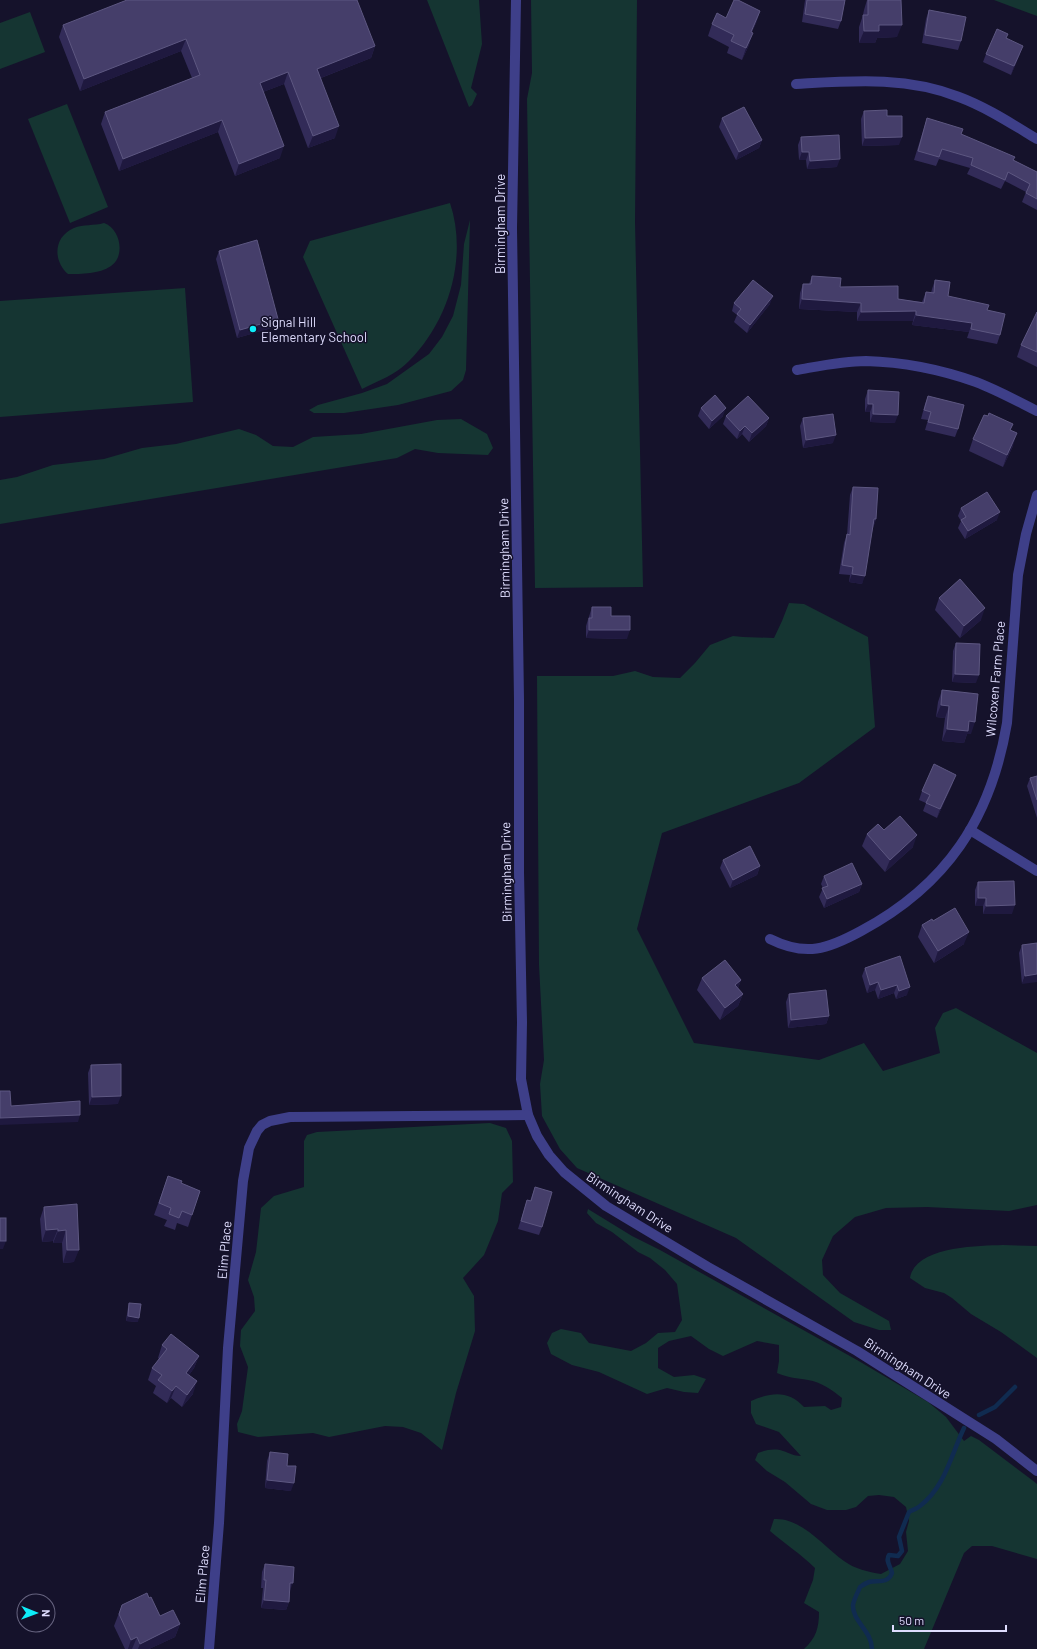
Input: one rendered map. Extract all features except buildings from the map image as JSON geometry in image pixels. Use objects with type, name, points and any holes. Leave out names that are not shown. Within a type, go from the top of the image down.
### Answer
[{"type":"street","name":"Birmingham Drive","points":[[516,0],[512,228],[519,699],[518,872],[522,1022],[521,1079],[528,1115],[537,1136],[549,1155],[564,1172],[606,1206],[708,1267],[857,1351],[996,1439],[1037,1471]]},
{"type":"street","points":[[796,84],[872,80],[902,82],[931,88],[958,96],[980,106],[1037,138]]},
{"type":"street","points":[[797,370],[833,364],[865,361],[930,369],[976,382],[1037,410]]},
{"type":"street","name":"Wilcoxen Farm Place","points":[[770,939],[785,947],[802,950],[820,949],[838,943],[872,925],[905,904],[930,882],[954,853],[970,830],[981,810],[990,788],[1003,746],[1018,575],[1026,534],[1037,495]]},
{"type":"street","points":[[970,830],[1037,871]]},
{"type":"street","name":"Elim Place","points":[[209,1649],[219,1523],[228,1348],[243,1182],[249,1148],[256,1131],[262,1125],[270,1121],[290,1117],[528,1115]]},
{"type":"green space","points":[[427,0],[479,0],[482,44],[471,88],[477,94],[472,105],[469,107]]},
{"type":"green space","points":[[531,0],[637,0],[635,222],[643,587],[535,588],[527,99],[532,73]]},
{"type":"green space","points":[[994,0],[1037,0],[1037,16]]},
{"type":"green space","points":[[30,12],[45,52],[0,69],[0,23]]},
{"type":"green space","points":[[67,104],[108,207],[70,223],[28,119]]},
{"type":"green space","points":[[450,203],[455,224],[457,245],[451,287],[444,308],[435,327],[423,345],[404,366],[381,380],[362,389],[303,257],[310,241]]},
{"type":"green space","points":[[470,220],[466,370],[463,380],[451,391],[398,405],[344,413],[314,413],[309,410],[318,405],[362,393],[387,384],[429,354],[442,337],[453,316],[461,285],[464,244]]},
{"type":"green space","points":[[104,223],[114,230],[117,236],[120,249],[116,261],[111,266],[101,271],[85,274],[68,274],[63,269],[58,256],[59,243],[62,237],[67,232],[77,227]]},
{"type":"green space","points":[[185,288],[193,402],[0,417],[0,301]]},
{"type":"green space","points":[[461,419],[487,434],[493,448],[488,455],[438,453],[415,449],[397,458],[0,524],[0,480],[17,477],[53,465],[104,459],[142,448],[176,444],[239,429],[256,435],[273,446],[293,447],[313,437],[361,434],[437,420]]},
{"type":"green space","points":[[789,603],[804,604],[868,637],[875,727],[799,783],[662,833],[637,929],[694,1043],[819,1060],[864,1043],[883,1071],[940,1053],[935,1028],[943,1013],[956,1008],[1037,1053],[1037,1205],[1009,1211],[927,1207],[886,1208],[855,1217],[833,1236],[822,1260],[823,1275],[840,1293],[889,1321],[891,1330],[879,1330],[854,1322],[736,1238],[577,1168],[560,1149],[542,1116],[540,1084],[544,1060],[539,965],[537,676],[613,676],[635,671],[653,677],[680,678],[710,645],[733,636],[774,638]]},
{"type":"green space","points":[[490,1123],[506,1128],[512,1141],[513,1182],[502,1193],[498,1221],[484,1255],[463,1278],[474,1296],[475,1331],[456,1393],[442,1450],[421,1433],[403,1427],[385,1426],[329,1437],[313,1433],[258,1437],[238,1432],[237,1424],[242,1411],[248,1367],[240,1346],[241,1330],[255,1311],[254,1297],[248,1280],[256,1252],[261,1208],[274,1196],[304,1187],[304,1141],[307,1135],[317,1132]]},
{"type":"green space","points":[[588,1209],[632,1236],[660,1250],[857,1360],[928,1402],[946,1417],[964,1441],[971,1436],[979,1440],[1032,1480],[1037,1484],[1037,1559],[992,1546],[972,1546],[964,1553],[924,1649],[804,1649],[814,1637],[818,1623],[819,1612],[804,1603],[813,1580],[815,1568],[770,1531],[774,1519],[794,1523],[803,1528],[836,1555],[853,1566],[866,1571],[881,1574],[900,1564],[908,1551],[906,1532],[909,1521],[906,1507],[894,1497],[879,1495],[868,1496],[856,1507],[846,1510],[827,1510],[811,1504],[785,1482],[767,1471],[755,1460],[758,1453],[770,1450],[780,1450],[801,1456],[779,1432],[756,1424],[751,1413],[751,1401],[773,1394],[779,1394],[786,1395],[798,1401],[804,1407],[825,1406],[831,1410],[841,1407],[842,1398],[822,1384],[777,1373],[779,1345],[757,1341],[723,1356],[709,1349],[691,1336],[669,1341],[658,1348],[658,1368],[674,1377],[694,1375],[706,1379],[698,1393],[684,1392],[667,1388],[647,1394],[599,1372],[572,1365],[551,1354],[547,1343],[552,1333],[561,1329],[581,1333],[589,1343],[631,1351],[646,1343],[658,1333],[675,1332],[682,1320],[677,1284],[665,1270],[650,1258],[638,1252],[612,1232],[596,1223],[587,1213]]},
{"type":"green space","points":[[1003,1245],[1037,1246],[1037,1358],[1001,1332],[971,1314],[952,1298],[944,1293],[925,1288],[910,1278],[914,1267],[923,1259],[935,1254],[964,1247]]},
{"type":"waterway","points":[[979,1415],[995,1407],[1015,1387]]},
{"type":"waterway","points":[[872,1649],[869,1637],[854,1611],[853,1605],[855,1598],[860,1587],[869,1582],[888,1579],[892,1573],[888,1562],[888,1557],[889,1555],[898,1556],[902,1551],[899,1537],[909,1512],[919,1507],[936,1490],[964,1428]]},
{"type":"place","name":"Signal Hill Elementary School","points":[[253,329]]}]
